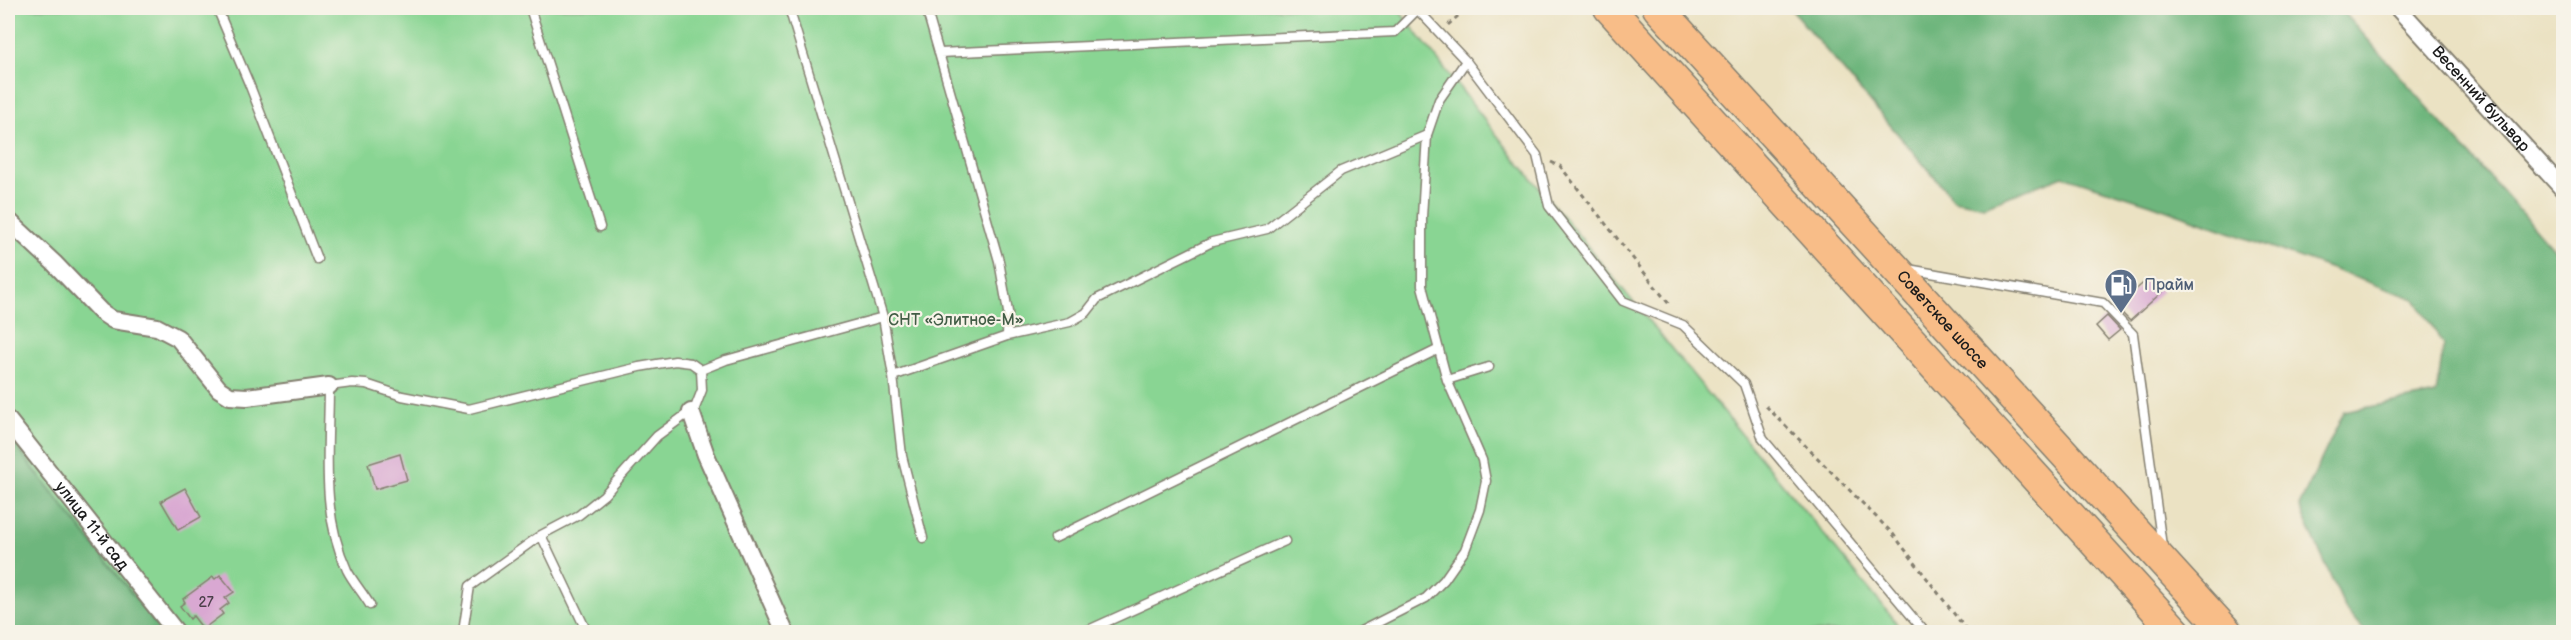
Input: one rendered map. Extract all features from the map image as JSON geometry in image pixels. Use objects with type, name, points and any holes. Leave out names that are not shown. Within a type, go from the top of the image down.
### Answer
[{"type":"highway","points":[[1609,8],[2176,633]]},
{"type":"highway","name":"Советское шоссе","points":[[1658,8],[2227,633]]},
{"type":"street","name":"Весенний бульвар","points":[[2398,8],[2563,189]]},
{"type":"street","points":[[8,220],[101,312],[112,320],[157,327],[178,338],[219,389],[230,396],[247,397],[329,386]]},
{"type":"street","points":[[691,412],[706,454],[784,633]]},
{"type":"street","name":"улица 11-й сад","points":[[8,420],[176,633]]},
{"type":"lane","points":[[217,8],[317,259]]},
{"type":"lane","points":[[530,8],[600,227]]},
{"type":"lane","points":[[789,8],[883,317],[893,376],[902,456],[923,538]]},
{"type":"lane","points":[[926,8],[999,261],[1008,312],[1007,336]]},
{"type":"lane","points":[[940,53],[1395,32],[1417,8],[1466,61],[1537,155],[1549,206],[1623,301],[1683,326],[1744,384],[1763,439],[1925,633]]},
{"type":"lane","points":[[1359,633],[1426,598],[1444,580],[1466,550],[1480,510],[1486,481],[1482,460],[1447,381],[1422,286],[1422,217],[1427,135],[1439,100],[1466,61]]},
{"type":"lane","points":[[893,376],[1007,336],[1070,322],[1086,313],[1097,299],[1212,242],[1267,229],[1341,171],[1427,135]]},
{"type":"lane","points":[[1895,267],[2103,303],[2133,334],[2164,564]]},
{"type":"lane","points":[[701,369],[883,317]]},
{"type":"lane","points":[[1055,538],[1439,349]]},
{"type":"lane","points":[[370,604],[348,572],[338,548],[328,505],[329,386],[352,382],[366,384],[402,396],[469,409],[639,367],[675,362],[691,363],[701,369]]},
{"type":"lane","points":[[1447,381],[1489,367]]},
{"type":"lane","points":[[463,633],[470,586],[541,535],[579,515],[604,495],[657,436],[695,408],[702,390],[701,369]]},
{"type":"lane","points":[[541,535],[587,633]]},
{"type":"lane","points":[[1084,633],[1285,541]]},
{"type":"path","points":[[1453,20],[1467,8]]},
{"type":"path","points":[[1537,155],[1560,166],[1664,296],[1683,326]]},
{"type":"path","points":[[1744,384],[1893,534],[1968,633]]},
{"type":"green space","name":"СНТ «Элитное-М»","points":[[8,8],[1397,8],[1511,153],[1904,632],[162,632],[8,436]]},
{"type":"green space","points":[[1790,8],[2340,8],[2563,260],[2563,632],[2366,632],[2347,612],[2299,506],[2344,412],[2436,394],[2444,345],[2415,299],[2151,204],[2063,176],[1984,206],[1954,200]]},
{"type":"green space","points":[[8,436],[162,632],[8,632]]},
{"type":"building","points":[[2149,278],[2162,292],[2130,321],[2116,307]]},
{"type":"building","points":[[2107,316],[2120,330],[2108,340],[2096,326]]},
{"type":"building","points":[[400,454],[407,480],[375,489],[368,464]]},
{"type":"building","points":[[185,488],[201,517],[178,530],[161,501]]},
{"type":"building","points":[[220,575],[234,592],[225,598],[229,603],[220,610],[223,614],[203,629],[193,616],[190,619],[180,606],[185,602],[183,599],[213,577],[215,579]]},
{"type":"place","name":"Прайм","points":[[2121,314]]}]
